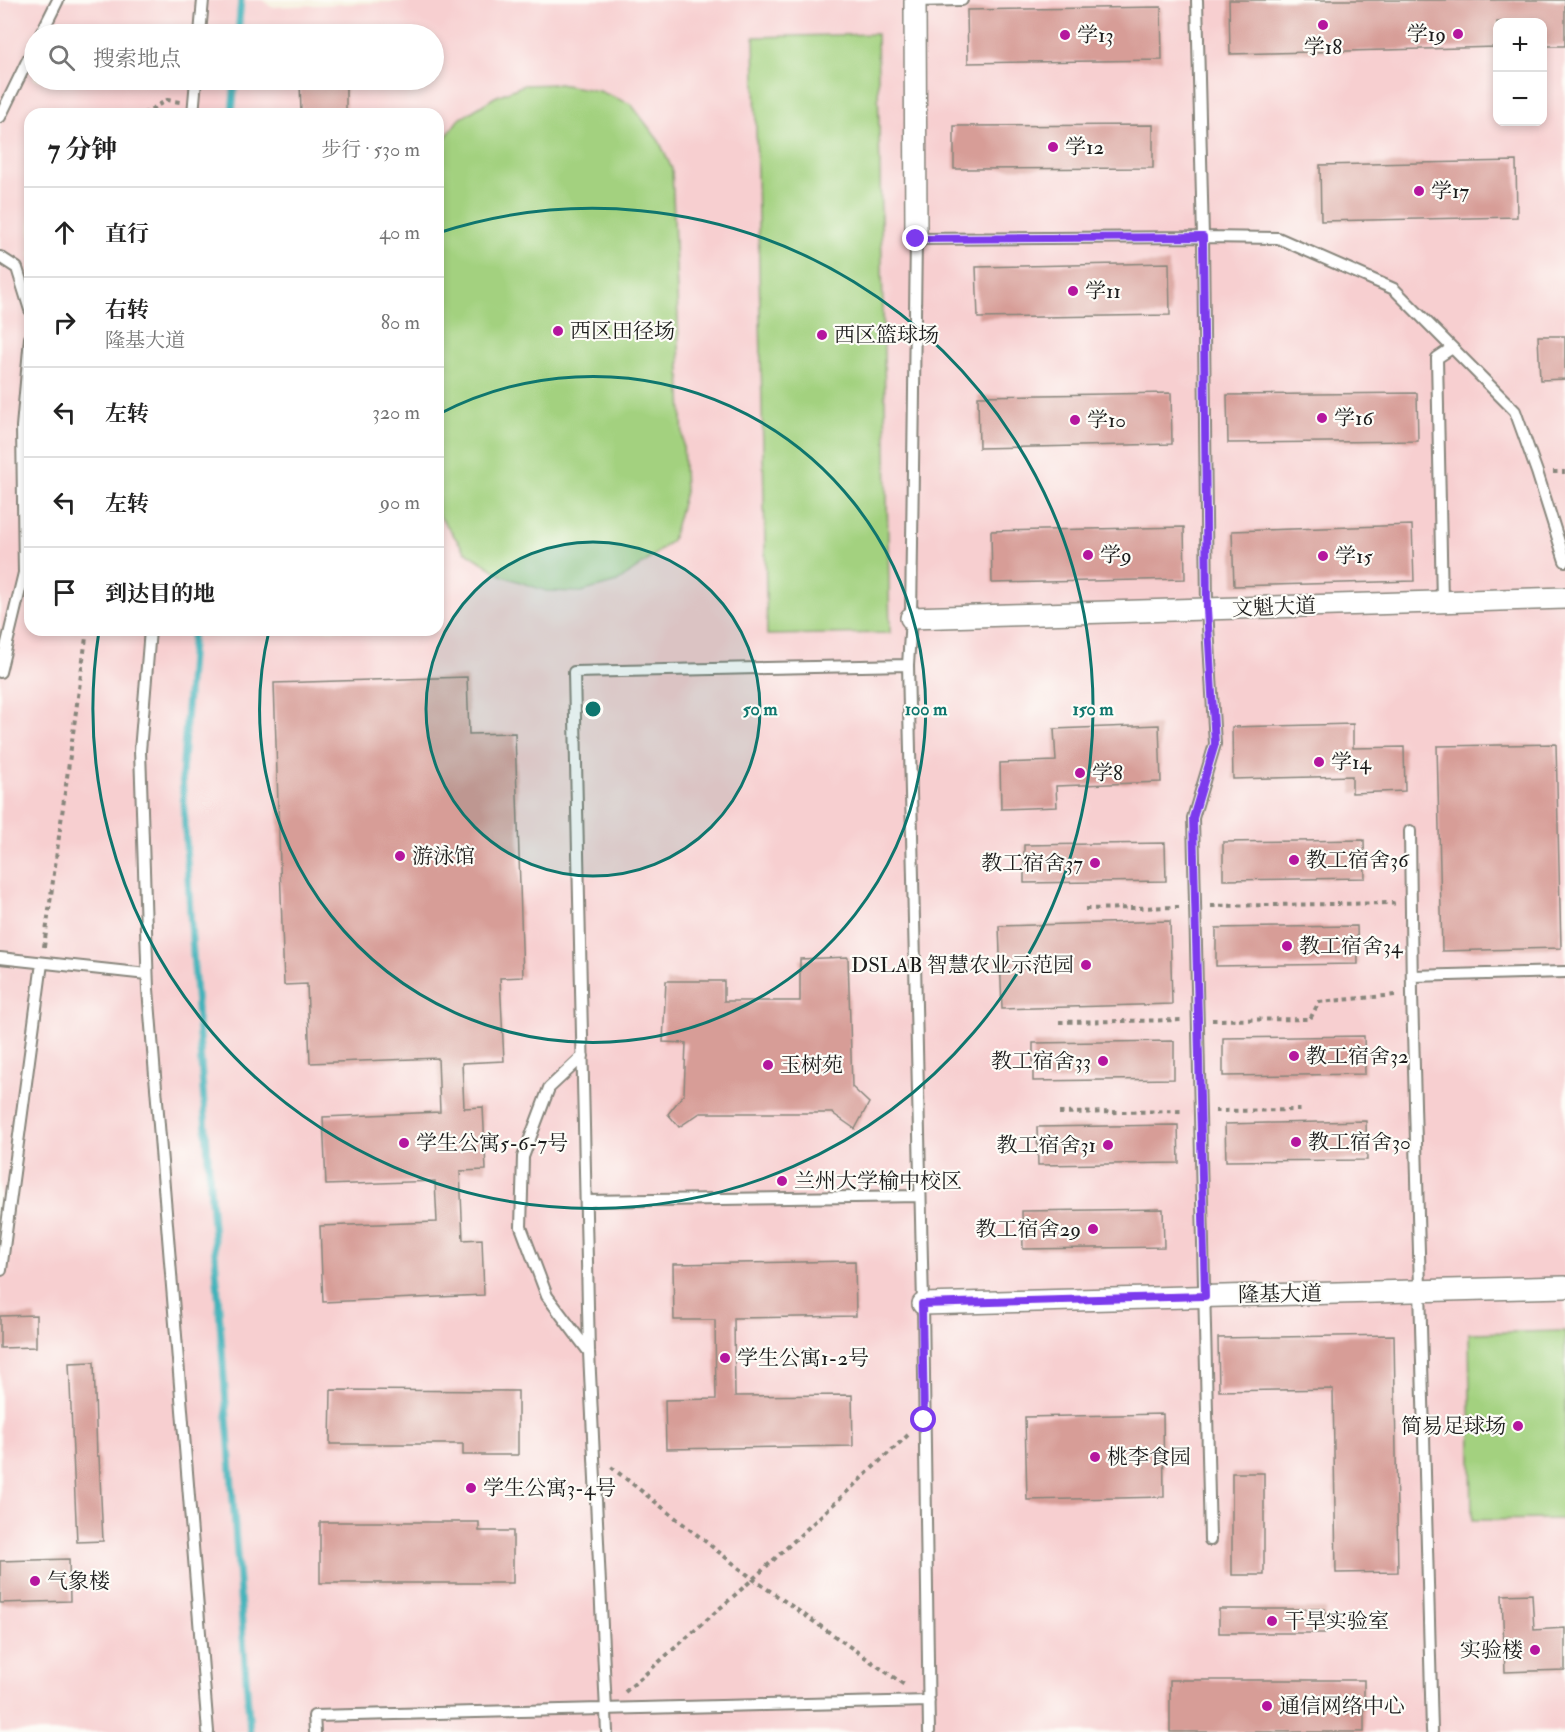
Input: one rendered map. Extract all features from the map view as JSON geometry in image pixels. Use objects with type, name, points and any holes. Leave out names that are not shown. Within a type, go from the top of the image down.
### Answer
[{"type":"street","points":[[915,2],[916,239]]},
{"type":"street","name":"文魁大道","points":[[911,618],[1565,598]]},
{"type":"street","name":"隆基大道","points":[[922,1304],[1565,1287]]},
{"type":"lane","points":[[46,24],[58,0]]},
{"type":"lane","points":[[201,24],[203,0]]},
{"type":"lane","points":[[915,2],[962,0]]},
{"type":"lane","points":[[1197,0],[1203,237],[1207,609],[1215,744],[1193,818],[1210,1540]]},
{"type":"lane","points":[[0,117],[24,68]]},
{"type":"lane","points":[[194,108],[195,90]]},
{"type":"lane","points":[[930,1732],[908,665],[911,618],[916,239],[1278,238],[1394,289],[1515,411],[1538,472],[1565,561]]},
{"type":"lane","points":[[0,257],[17,268],[24,291]]},
{"type":"lane","points":[[1442,602],[1437,358],[1452,348]]},
{"type":"lane","points":[[0,672],[24,573],[22,427],[24,405]]},
{"type":"lane","points":[[150,636],[140,751],[147,974],[208,1732]]},
{"type":"lane","points":[[608,1732],[589,1352],[574,672],[908,665]]},
{"type":"lane","points":[[1410,831],[1412,994],[1432,1731]]},
{"type":"lane","points":[[0,958],[147,974]]},
{"type":"lane","points":[[0,1270],[42,963]]},
{"type":"lane","points":[[1412,976],[1565,972]]},
{"type":"lane","points":[[583,1056],[549,1088],[523,1157],[521,1227],[547,1296],[589,1352]]},
{"type":"lane","points":[[586,1201],[920,1196]]},
{"type":"lane","points":[[315,1732],[314,1716],[929,1701]]},
{"type":"path","points":[[153,108],[167,100],[191,108]]},
{"type":"path","points":[[42,963],[86,636]]},
{"type":"path","points":[[1084,909],[1393,903],[1395,913]]},
{"type":"path","points":[[1059,1022],[1310,1019],[1319,1002],[1412,994]]},
{"type":"path","points":[[1059,1113],[1301,1110]]},
{"type":"path","points":[[607,1708],[753,1579],[924,1420]]},
{"type":"path","points":[[594,1454],[753,1579],[929,1701]]},
{"type":"shaded area","name":"兰州大学榆中校区","points":[[0,0],[263,0],[271,7],[441,0],[1565,0],[1565,1732],[0,1732]]},
{"type":"green space","name":"西区篮球场","points":[[877,34],[890,633],[767,635],[754,37]]},
{"type":"green space","name":"西区田径场","points":[[559,84],[599,91],[631,104],[659,141],[672,169],[685,492],[672,540],[617,582],[581,592],[546,591],[503,576],[465,551],[444,522],[444,140],[458,120],[495,97],[524,85]]},
{"type":"green space","name":"简易足球场","points":[[1565,1331],[1565,1519],[1472,1520],[1469,1333]]},
{"type":"building","name":"学18","points":[[1229,0],[1565,0],[1565,46],[1547,46],[1547,18],[1493,18],[1493,47],[1230,54]]},
{"type":"building","name":"学13","points":[[1161,7],[1162,60],[968,63],[967,10]]},
{"type":"building","points":[[300,90],[346,90],[346,108],[301,108]]},
{"type":"building","name":"学12","points":[[1153,125],[1153,168],[954,169],[954,126]]},
{"type":"building","name":"学17","points":[[1516,161],[1517,217],[1321,221],[1320,165]]},
{"type":"building","name":"学11","points":[[1169,263],[1170,315],[978,318],[976,267]]},
{"type":"building","points":[[1538,336],[1565,336],[1565,379],[1540,380]]},
{"type":"building","name":"学10","points":[[1171,393],[1172,444],[979,448],[978,396]]},
{"type":"building","name":"学16","points":[[1417,393],[1418,441],[1228,443],[1227,395]]},
{"type":"building","name":"学15","points":[[1412,525],[1414,581],[1234,586],[1232,531]]},
{"type":"building","name":"学9","points":[[1184,527],[1185,579],[992,583],[991,531]]},
{"type":"building","name":"游泳馆","points":[[467,677],[469,734],[515,733],[523,977],[500,978],[504,1061],[462,1063],[464,1108],[483,1107],[486,1170],[460,1171],[463,1240],[482,1239],[484,1295],[323,1302],[320,1226],[437,1222],[435,1181],[326,1185],[323,1117],[440,1112],[438,1058],[310,1063],[307,984],[284,985],[274,683]]},
{"type":"building","name":"学14","points":[[1353,724],[1353,748],[1404,747],[1405,791],[1352,793],[1352,776],[1233,779],[1232,727]]},
{"type":"building","name":"学8","points":[[1159,725],[1161,782],[1056,786],[1057,807],[1001,809],[1000,763],[1056,761],[1054,729]]},
{"type":"building","points":[[1556,744],[1561,948],[1442,951],[1437,746]]},
{"type":"building","name":"教工宿舍36","points":[[1364,840],[1365,878],[1223,880],[1223,842]]},
{"type":"building","name":"教工宿舍37","points":[[1165,843],[1166,881],[1024,883],[1024,845]]},
{"type":"building","name":"DSLAB 智慧农业示范园","points":[[1170,921],[1172,1004],[1002,1009],[999,926]]},
{"type":"building","name":"教工宿舍34","points":[[1357,926],[1358,964],[1216,966],[1216,928]]},
{"type":"building","name":"玉树苑","points":[[848,957],[852,1087],[869,1103],[855,1129],[832,1113],[700,1113],[679,1127],[668,1114],[684,1094],[686,1043],[663,1042],[666,981],[724,981],[724,1001],[800,1001],[800,959]]},
{"type":"building","name":"教工宿舍32","points":[[1364,1036],[1365,1074],[1223,1076],[1223,1038]]},
{"type":"building","name":"教工宿舍33","points":[[1174,1041],[1174,1079],[1033,1081],[1033,1043]]},
{"type":"building","name":"教工宿舍30","points":[[1366,1121],[1367,1160],[1226,1161],[1225,1124]]},
{"type":"building","name":"教工宿舍31","points":[[1178,1125],[1179,1163],[1038,1165],[1037,1127]]},
{"type":"building","name":"教工宿舍29","points":[[1163,1209],[1164,1247],[1023,1249],[1022,1211]]},
{"type":"building","name":"学生公寓1-2号","points":[[855,1261],[856,1316],[734,1318],[735,1396],[852,1395],[853,1446],[666,1449],[665,1400],[716,1399],[715,1320],[674,1320],[673,1264]]},
{"type":"building","points":[[36,1315],[36,1347],[0,1348],[0,1316]]},
{"type":"building","points":[[1394,1335],[1398,1572],[1336,1573],[1333,1389],[1219,1391],[1218,1338]]},
{"type":"building","points":[[94,1362],[103,1541],[77,1542],[69,1363]]},
{"type":"building","points":[[331,1390],[518,1391],[518,1455],[463,1455],[463,1444],[330,1444]]},
{"type":"building","name":"桃李食园","points":[[1163,1414],[1164,1497],[1027,1500],[1025,1417]]},
{"type":"building","points":[[1232,1473],[1264,1473],[1264,1575],[1232,1575]]},
{"type":"building","points":[[320,1522],[479,1522],[479,1531],[513,1531],[513,1583],[320,1583]]},
{"type":"building","name":"气象楼","points":[[69,1559],[70,1601],[0,1603],[0,1561]]},
{"type":"building","name":"实验楼","points":[[1532,1594],[1534,1630],[1565,1628],[1565,1670],[1505,1672],[1502,1595]]},
{"type":"building","name":"干旱实验室","points":[[1219,1609],[1325,1609],[1325,1633],[1219,1633]]},
{"type":"building","name":"通信网络中心","points":[[1170,1680],[1364,1680],[1364,1732],[1170,1732]]},
{"type":"waterway","points":[[239,24],[241,0]]},
{"type":"waterway","points":[[233,108],[234,90]]},
{"type":"waterway","points":[[193,636],[182,775],[250,1732]]},
{"type":"place","name":"学18","points":[[1323,25]]},
{"type":"place","name":"学19","points":[[1458,34]]},
{"type":"place","name":"学13","points":[[1065,35]]},
{"type":"place","name":"学12","points":[[1053,147]]},
{"type":"place","name":"学17","points":[[1419,191]]},
{"type":"place","name":"学11","points":[[1073,291]]},
{"type":"place","name":"西区田径场","points":[[558,331]]},
{"type":"place","name":"西区篮球场","points":[[822,335]]},
{"type":"place","name":"学16","points":[[1322,418]]},
{"type":"place","name":"学10","points":[[1075,420]]},
{"type":"place","name":"学9","points":[[1088,555]]},
{"type":"place","name":"学15","points":[[1323,556]]},
{"type":"place","name":"学14","points":[[1319,762]]},
{"type":"place","name":"学8","points":[[1080,773]]},
{"type":"place","name":"游泳馆","points":[[400,856]]},
{"type":"place","name":"教工宿舍36","points":[[1294,860]]},
{"type":"place","name":"教工宿舍37","points":[[1095,863]]},
{"type":"place","name":"教工宿舍34","points":[[1287,946]]},
{"type":"place","name":"DSLAB 智慧农业示范园","points":[[1086,965]]},
{"type":"place","name":"教工宿舍32","points":[[1294,1056]]},
{"type":"place","name":"教工宿舍33","points":[[1103,1061]]},
{"type":"place","name":"玉树苑","points":[[768,1065]]},
{"type":"place","name":"教工宿舍30","points":[[1296,1142]]},
{"type":"place","name":"学生公寓5-6-7号","points":[[404,1143]]},
{"type":"place","name":"教工宿舍31","points":[[1108,1145]]},
{"type":"place","name":"兰州大学榆中校区","points":[[782,1181]]},
{"type":"place","name":"教工宿舍29","points":[[1093,1229]]},
{"type":"place","name":"学生公寓1-2号","points":[[725,1358]]},
{"type":"place","name":"简易足球场","points":[[1518,1426]]},
{"type":"place","name":"桃李食园","points":[[1095,1457]]},
{"type":"place","name":"学生公寓3-4号","points":[[471,1488]]},
{"type":"place","name":"气象楼","points":[[35,1581]]},
{"type":"place","name":"干旱实验室","points":[[1272,1621]]},
{"type":"place","name":"实验楼","points":[[1535,1650]]},
{"type":"place","name":"通信网络中心","points":[[1267,1706]]},
{"type":"route","points":[[916,239],[1203,237],[1207,609],[1215,744],[1193,818],[1205,1296],[922,1304],[924,1420]]}]
